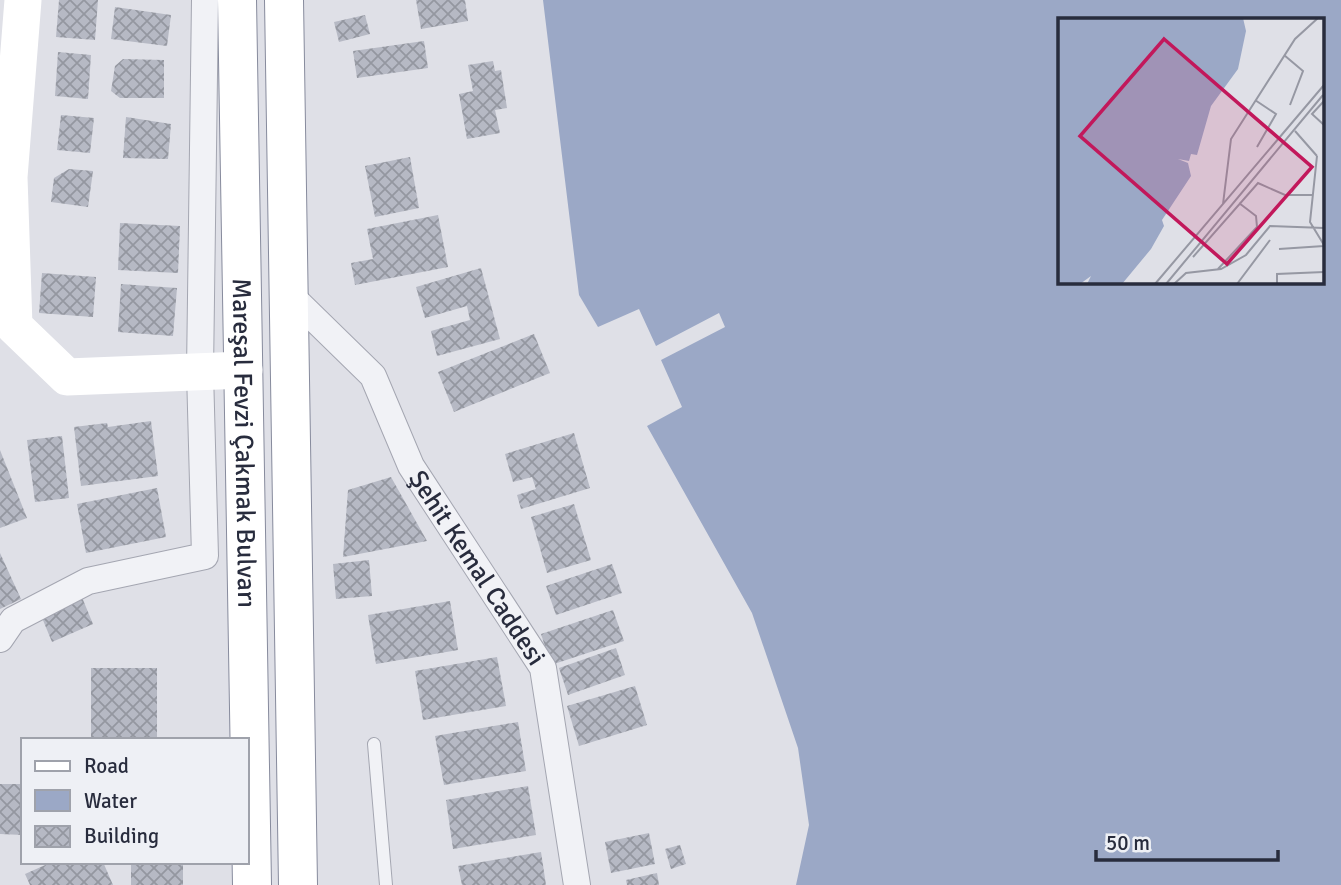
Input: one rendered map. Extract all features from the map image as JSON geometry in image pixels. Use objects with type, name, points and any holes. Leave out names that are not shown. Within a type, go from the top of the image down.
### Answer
[{"type":"highway","name":"Mareşal Fevzi Çakmak Bulvarı","points":[[237,0],[252,885]]},
{"type":"highway","name":"Mareşal Fevzi Çakmak Bulvarı","points":[[284,0],[298,885]]},
{"type":"street","points":[[23,0],[9,177],[14,326],[67,377],[244,370]]},
{"type":"street","points":[[0,639],[13,620],[88,581],[205,556],[201,372],[205,0]]},
{"type":"street","name":"Şehit Kemal Caddesi","points":[[288,293],[373,376],[411,466],[543,668],[577,885]]},
{"type":"lane","points":[[374,744],[386,885]]},
{"type":"water","points":[[543,0],[1341,0],[1341,885],[796,885],[809,825],[798,748],[752,613],[647,426],[682,407],[661,360],[725,327],[719,313],[656,346],[639,309],[598,327],[579,295]]},
{"type":"building","points":[[59,0],[98,0],[95,40],[56,37]]},
{"type":"building","points":[[416,0],[465,0],[468,21],[421,29]]},
{"type":"building","points":[[115,7],[171,15],[167,46],[111,39]]},
{"type":"building","points":[[365,15],[370,34],[339,42],[334,22]]},
{"type":"building","points":[[424,41],[428,68],[357,78],[353,51]]},
{"type":"building","points":[[58,52],[91,55],[88,99],[55,96]]},
{"type":"building","points":[[123,59],[164,60],[164,98],[120,98],[111,91],[115,66]]},
{"type":"building","points":[[493,61],[495,71],[501,70],[507,108],[495,110],[500,133],[467,139],[459,94],[473,91],[468,65]]},
{"type":"building","points":[[61,115],[94,118],[90,153],[57,150]]},
{"type":"building","points":[[126,117],[171,124],[168,159],[123,158]]},
{"type":"building","points":[[410,157],[419,208],[375,217],[365,166]]},
{"type":"building","points":[[69,169],[93,171],[88,207],[51,202],[54,178]]},
{"type":"building","points":[[438,215],[448,267],[355,285],[351,263],[373,259],[367,229]]},
{"type":"building","points":[[120,223],[180,226],[178,273],[118,270]]},
{"type":"building","points":[[481,268],[500,339],[437,356],[431,331],[470,320],[467,306],[425,318],[416,287]]},
{"type":"building","points":[[42,273],[96,277],[93,317],[39,313]]},
{"type":"building","points":[[121,284],[177,288],[173,336],[118,332]]},
{"type":"building","points":[[534,334],[550,373],[454,412],[438,372]]},
{"type":"building","points":[[151,421],[158,476],[81,486],[74,427],[107,423],[108,427]]},
{"type":"building","points":[[574,433],[590,488],[521,509],[517,495],[536,489],[532,477],[513,482],[505,454]]},
{"type":"building","points":[[62,436],[69,498],[35,502],[27,440]]},
{"type":"building","points":[[0,450],[27,518],[0,528]]},
{"type":"building","points":[[391,477],[427,541],[343,557],[348,490]]},
{"type":"building","points":[[157,488],[166,537],[86,553],[77,504]]},
{"type":"building","points":[[574,504],[591,560],[547,573],[531,517]]},
{"type":"building","points":[[0,553],[21,599],[0,609]]},
{"type":"building","points":[[369,560],[372,596],[336,599],[333,564]]},
{"type":"building","points":[[612,564],[622,593],[556,615],[546,586]]},
{"type":"building","points":[[81,595],[93,624],[52,642],[40,613]]},
{"type":"building","points":[[450,601],[458,650],[376,664],[368,615]]},
{"type":"building","points":[[613,610],[624,641],[551,665],[541,634]]},
{"type":"building","points":[[616,648],[625,675],[568,695],[559,668]]},
{"type":"building","points":[[497,657],[506,706],[423,720],[415,671]]},
{"type":"building","points":[[91,668],[157,668],[157,738],[91,738]]},
{"type":"building","points":[[635,686],[647,725],[579,746],[567,706]]},
{"type":"building","points":[[518,722],[526,771],[444,785],[435,736]]},
{"type":"building","points":[[0,784],[21,784],[21,835],[0,834]]},
{"type":"building","points":[[528,786],[536,835],[453,849],[446,800]]},
{"type":"building","points":[[649,833],[655,864],[611,873],[605,842]]},
{"type":"building","points":[[680,845],[686,864],[671,869],[665,849]]},
{"type":"building","points":[[541,852],[546,885],[462,885],[458,866]]},
{"type":"building","points":[[48,864],[104,864],[113,885],[30,885],[25,874]]},
{"type":"building","points":[[131,864],[183,864],[183,885],[131,885]]},
{"type":"building","points":[[657,873],[659,885],[627,885],[626,880]]}]
